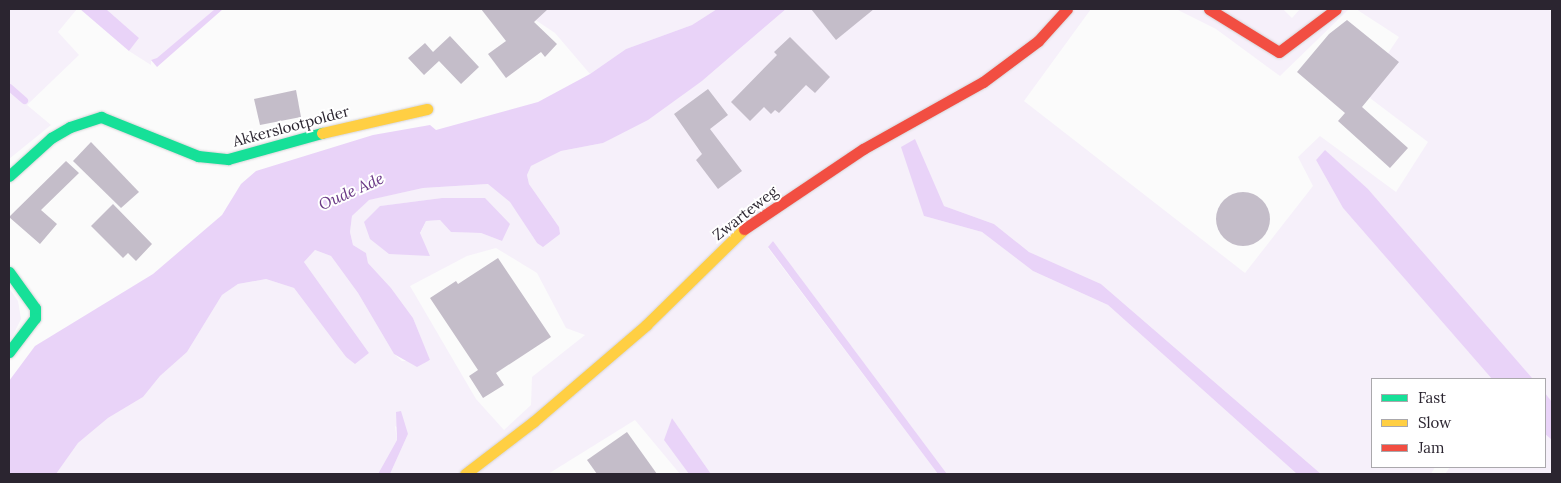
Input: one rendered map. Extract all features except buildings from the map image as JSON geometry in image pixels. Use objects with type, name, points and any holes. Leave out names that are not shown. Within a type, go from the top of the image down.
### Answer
[{"type":"street","name":"Zwarteweg","points":[[465,474],[533,422],[646,325],[690,278],[757,219],[863,149],[983,82],[1038,41],[1067,9]]},
{"type":"street","points":[[1209,9],[1279,52],[1336,9]]},
{"type":"street","name":"Akkerslootpolder","points":[[9,176],[51,138],[70,127],[101,117],[198,156],[228,159],[335,129],[428,109]]},
{"type":"street","points":[[9,272],[35,308],[35,318],[9,352]]},
{"type":"shaded area","points":[[9,9],[77,9],[58,32],[79,55],[27,105],[51,125],[9,159]]},
{"type":"shaded area","points":[[106,9],[215,9],[157,59],[151,60],[151,65],[129,51],[139,38]]},
{"type":"shaded area","points":[[519,9],[717,9],[692,25],[626,49],[590,74],[555,33]]},
{"type":"shaded area","points":[[786,9],[1091,9],[1024,101],[1245,273],[1313,186],[1298,157],[1320,136],[1396,192],[1428,142],[1362,92],[1399,37],[1356,9],[1548,9],[1552,12],[1552,402],[1546,394],[1546,378],[1532,378],[1368,189],[1325,151],[1316,160],[1343,208],[1491,378],[1371,378],[1371,468],[1434,468],[1431,474],[1321,474],[1101,284],[1029,252],[994,224],[944,206],[924,216],[982,232],[1033,271],[1108,305],[1297,474],[947,474],[773,241],[768,248],[938,474],[711,474],[672,418],[665,440],[689,474],[680,474],[635,420],[548,474],[390,474],[408,434],[395,426],[397,440],[378,474],[56,474],[78,443],[108,418],[143,397],[160,376],[187,352],[222,295],[238,284],[266,279],[294,288],[346,357],[355,363],[369,353],[304,262],[315,250],[331,256],[358,293],[394,354],[402,361],[430,361],[413,318],[391,288],[368,263],[366,253],[353,245],[350,232],[352,216],[368,200],[423,188],[489,184],[510,201],[537,243],[559,227],[529,184],[527,175],[531,166],[561,151],[603,143],[702,81]],"holes":[[[442,198],[485,198],[502,241],[481,233],[451,232],[440,220],[426,221],[420,234],[381,206]],[[496,248],[537,273],[566,328],[585,335],[532,377],[531,405],[504,430],[476,399],[410,286],[467,256]]]},
{"type":"shaded area","points":[[1176,9],[1283,9],[1292,18],[1300,9],[1349,9],[1280,76],[1216,29]]},
{"type":"shaded area","points":[[442,198],[485,198],[510,224],[502,241],[481,233],[451,232],[440,220],[426,221],[420,233],[430,256],[389,254],[370,239],[364,222],[380,206]]},
{"type":"shaded area","points":[[9,288],[18,301],[21,319],[9,343]]},
{"type":"shaded area","points":[[1546,435],[1552,440],[1552,474],[1445,474],[1449,468],[1546,468]]},
{"type":"water","points":[[80,9],[106,9],[139,38],[129,51]]},
{"type":"water","points":[[215,9],[223,9],[157,67],[151,60],[157,58]]},
{"type":"water","name":"Oude Ade","points":[[717,9],[786,9],[702,81],[648,120],[603,143],[561,151],[531,166],[527,175],[529,184],[559,227],[560,234],[543,247],[537,243],[510,202],[488,184],[423,188],[369,200],[352,216],[350,232],[353,245],[366,253],[368,263],[391,288],[413,318],[430,360],[417,367],[394,354],[358,293],[331,256],[315,250],[304,262],[369,353],[355,364],[346,357],[294,288],[266,279],[238,284],[222,295],[187,352],[160,376],[143,397],[108,418],[78,443],[56,474],[9,474],[9,381],[35,346],[153,274],[222,215],[241,184],[256,171],[373,135],[430,125],[436,130],[538,102],[590,74],[626,49],[692,25]]},
{"type":"water","points":[[915,139],[944,206],[994,224],[1029,252],[1101,284],[1321,474],[1297,474],[1108,305],[1033,271],[982,232],[924,216],[901,147]]},
{"type":"water","points":[[1325,150],[1368,189],[1532,378],[1491,378],[1343,208],[1316,160]]},
{"type":"water","points":[[773,241],[947,474],[938,474],[768,247]]},
{"type":"water","points":[[1546,394],[1552,402],[1552,440],[1546,435]]},
{"type":"water","points":[[401,411],[408,434],[390,474],[378,474],[397,440],[396,412]]},
{"type":"water","points":[[672,418],[711,474],[689,474],[664,440]]},
{"type":"waterway","points":[[9,87],[24,100]]},
{"type":"traffic: fast","points":[[9,176],[51,138],[70,127],[101,117],[198,156],[228,159],[322,133]]},
{"type":"traffic: fast","points":[[9,272],[35,308],[35,318],[9,352]]},
{"type":"traffic: slow","points":[[322,133],[427,109]]},
{"type":"traffic: slow","points":[[465,474],[533,422],[646,325],[744,229]]},
{"type":"traffic: jam","points":[[744,229],[863,149],[983,82],[1038,41],[1067,9]]},
{"type":"traffic: jam","points":[[1209,9],[1279,52],[1336,9]]}]
